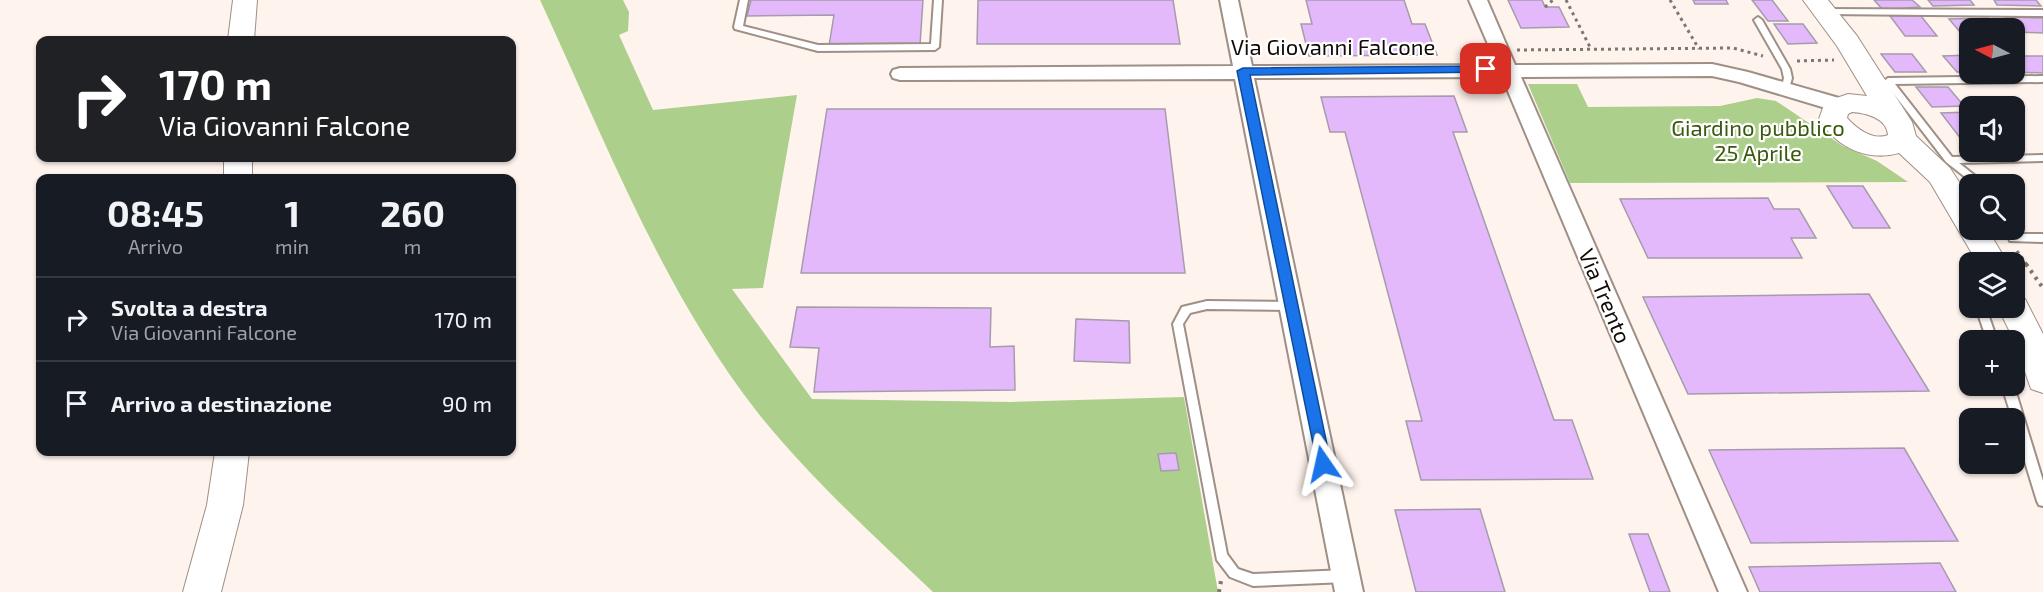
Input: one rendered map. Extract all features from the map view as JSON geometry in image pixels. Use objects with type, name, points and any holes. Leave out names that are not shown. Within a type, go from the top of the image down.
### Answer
[{"type":"street","points":[[241,36],[245,0]]},
{"type":"street","points":[[1229,0],[1347,584]]},
{"type":"street","name":"Via Trento","points":[[1478,0],[1732,592]]},
{"type":"street","points":[[1820,6],[1848,60],[1905,127],[1940,175],[1959,207]]},
{"type":"street","name":"Via Giovanni Falcone","points":[[900,74],[1243,71],[1503,60],[1712,70],[1741,76],[1841,111]]},
{"type":"street","points":[[1841,111],[1858,91],[1861,75],[1848,60]]},
{"type":"street","name":"Via Giovanni Falcone","points":[[1764,84],[1841,111]]},
{"type":"street","points":[[1841,111],[1871,106],[1905,127]]},
{"type":"street","points":[[1841,111],[1852,138],[1873,146],[1919,172],[1959,213]]},
{"type":"street","points":[[1873,146],[1891,146],[1905,127]]},
{"type":"street","points":[[2028,326],[2043,379]]},
{"type":"street","points":[[202,592],[215,545],[232,466],[232,456]]},
{"type":"lane","points":[[744,0],[738,27],[818,48],[830,48],[935,47],[938,0]]},
{"type":"lane","points":[[1820,6],[2043,13]]},
{"type":"lane","points":[[1758,20],[1782,61],[1788,78],[1785,90]]},
{"type":"lane","points":[[1967,174],[1905,127],[1888,81],[2043,79]]},
{"type":"lane","points":[[1949,160],[2043,158]]},
{"type":"lane","points":[[2025,237],[2043,238]]},
{"type":"lane","points":[[1292,306],[1207,305],[1186,310],[1178,324],[1221,556],[1234,573],[1253,580],[1347,584]]},
{"type":"lane","points":[[2011,396],[2043,501]]},
{"type":"path","points":[[1545,7],[1553,0]]},
{"type":"path","points":[[1566,0],[1591,49]]},
{"type":"path","points":[[1670,0],[1712,70]]},
{"type":"path","points":[[1503,60],[1591,49],[1733,48],[1782,61],[1848,60]]},
{"type":"path","points":[[2014,240],[2016,251],[2043,288]]},
{"type":"green space","points":[[540,0],[623,0],[629,12],[628,31],[619,35],[653,110],[797,95],[763,288],[732,289],[812,399],[1011,402],[1184,397],[1218,592],[933,592],[842,506],[799,460],[758,413],[724,366],[664,265],[637,213]]},
{"type":"green space","name":"Giardino pubblico 25 Aprile","points":[[1528,84],[1577,84],[1588,107],[1720,106],[1757,98],[1776,101],[1843,146],[1877,161],[1908,182],[1570,183]]},
{"type":"building","points":[[751,0],[923,0],[920,45],[829,46],[834,15],[747,16]]},
{"type":"building","points":[[978,0],[1173,0],[1180,44],[977,44]]},
{"type":"building","points":[[1306,0],[1404,0],[1412,24],[1425,24],[1437,55],[1309,56],[1301,24],[1312,24]]},
{"type":"building","points":[[1508,0],[1542,0],[1545,7],[1559,7],[1569,27],[1521,28]]},
{"type":"building","points":[[1693,0],[1726,0],[1728,4],[1695,4]]},
{"type":"building","points":[[1752,0],[1772,0],[1788,21],[1768,21]]},
{"type":"building","points":[[1874,0],[1912,0],[1920,7],[1883,10]]},
{"type":"building","points":[[1928,0],[1970,0],[1974,5],[1933,6]]},
{"type":"building","points":[[1994,0],[2036,0],[2041,6],[1997,5]]},
{"type":"building","points":[[1890,16],[1921,16],[1937,36],[1905,36]]},
{"type":"building","points":[[2005,17],[2043,18],[2043,33],[2025,32],[2025,18]]},
{"type":"building","points":[[1949,19],[1959,19],[1959,31]]},
{"type":"building","points":[[1774,24],[1803,24],[1817,43],[1788,44]]},
{"type":"building","points":[[1881,54],[1912,54],[1926,72],[1895,72]]},
{"type":"building","points":[[1959,55],[1959,72],[1957,72],[1943,56]]},
{"type":"building","points":[[2025,56],[2043,56],[2043,73],[2025,72]]},
{"type":"building","points":[[1916,87],[1948,87],[1959,100],[1959,106],[1932,107]]},
{"type":"building","points":[[1454,96],[1467,132],[1453,132],[1554,420],[1572,420],[1593,479],[1421,480],[1406,421],[1422,421],[1345,132],[1330,132],[1321,97]]},
{"type":"building","points":[[827,109],[1165,109],[1185,273],[801,273]]},
{"type":"building","points":[[1959,112],[1959,136],[1941,113]]},
{"type":"building","points":[[1827,186],[1863,186],[1890,228],[1853,228]]},
{"type":"building","points":[[1768,198],[1774,209],[1799,209],[1816,238],[1791,238],[1802,258],[1648,258],[1620,199]]},
{"type":"building","points":[[1869,294],[1929,391],[1688,394],[1643,297]]},
{"type":"building","points":[[797,307],[991,308],[990,347],[1014,346],[1015,390],[814,392],[819,348],[790,347]]},
{"type":"building","points":[[1076,319],[1129,321],[1130,363],[1074,361]]},
{"type":"building","points":[[1904,448],[1958,541],[1751,543],[1709,450]]},
{"type":"building","points":[[1176,453],[1179,470],[1161,471],[1158,454]]},
{"type":"building","points":[[1480,509],[1505,592],[1416,592],[1395,510]]},
{"type":"building","points":[[1629,534],[1648,534],[1670,592],[1650,592]]},
{"type":"building","points":[[1940,563],[1956,592],[1760,592],[1749,567]]},
{"type":"route","points":[[1323,464],[1243,71],[1486,69]]}]
